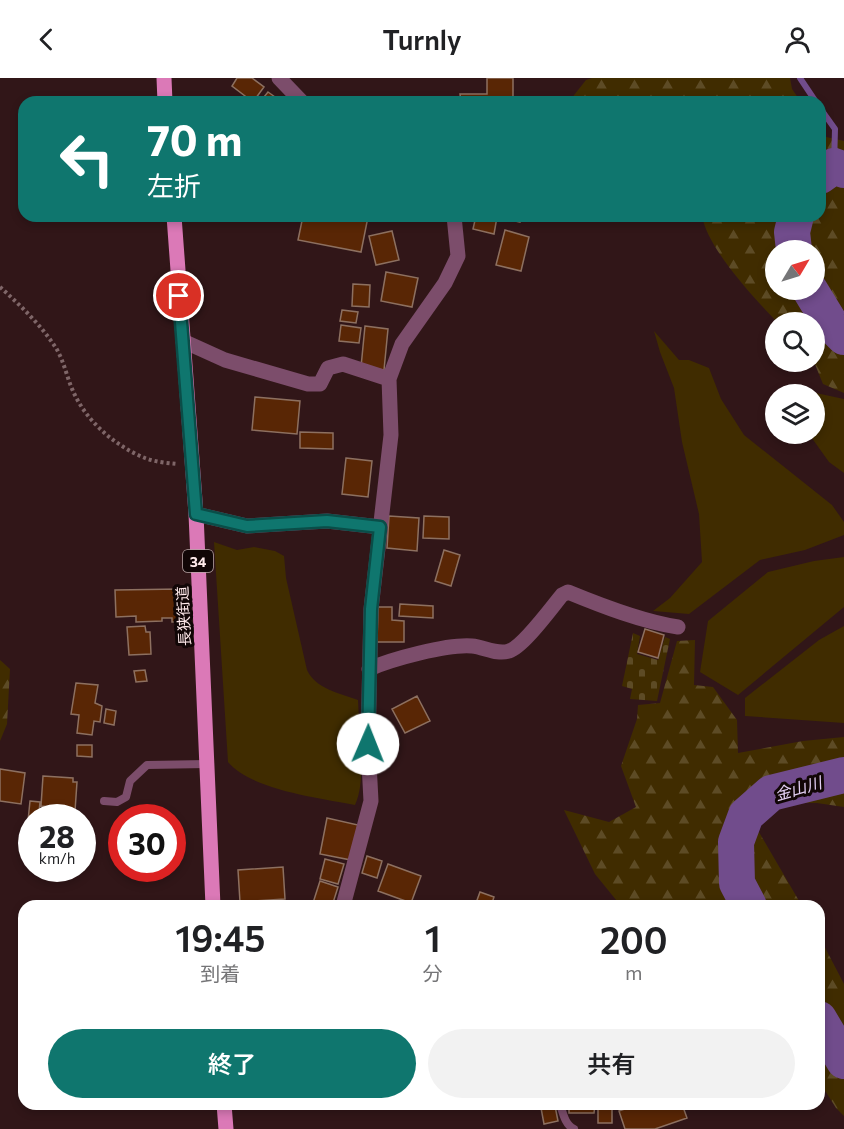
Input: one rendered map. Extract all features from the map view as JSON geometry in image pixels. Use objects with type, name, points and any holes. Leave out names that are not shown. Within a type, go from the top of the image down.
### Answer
[{"type":"main road","points":[[164,78],[165,96]]},
{"type":"main road","name":"長狭街道","points":[[174,222],[196,514],[213,900]]},
{"type":"main road","points":[[224,1110],[226,1129]]},
{"type":"street","points":[[279,78],[296,96]]},
{"type":"street","points":[[345,900],[371,801],[368,744],[371,609],[390,435],[389,379],[402,344],[446,283],[458,256],[455,222]]},
{"type":"street","points":[[183,341],[225,360],[308,384],[320,384],[328,368],[343,364],[389,379]]},
{"type":"street","points":[[196,514],[247,526],[327,521],[380,527]]},
{"type":"street","points":[[369,669],[389,660],[453,647],[472,646],[491,651],[509,651],[525,640],[562,595],[568,591],[594,603],[678,627]]},
{"type":"lane","points":[[104,801],[117,802],[126,798],[130,781],[147,765],[207,764]]},
{"type":"lane","points":[[562,1110],[570,1128],[574,1129]]},
{"type":"path","points":[[0,287],[30,315],[57,350],[73,393],[87,416],[112,440],[147,459],[193,467]]},
{"type":"green space","points":[[592,78],[790,78],[792,89],[797,96],[573,96],[586,80]]},
{"type":"green space","points":[[826,137],[844,141],[844,393],[823,384],[818,372],[825,372],[825,312],[768,312],[745,287],[713,243],[704,222],[826,222]]},
{"type":"green space","points":[[654,331],[679,360],[689,360],[709,368],[721,399],[744,435],[832,505],[844,522],[844,535],[805,550],[760,560],[689,614],[653,611],[670,598],[702,562],[699,514],[682,442],[674,388]]},
{"type":"green space","points":[[825,395],[844,399],[844,473],[829,462],[816,444],[825,444]]},
{"type":"green space","points":[[214,542],[237,550],[254,547],[275,551],[284,556],[286,578],[307,670],[322,686],[358,700],[361,782],[355,805],[269,786],[239,772],[228,762]]},
{"type":"green space","points":[[844,557],[844,607],[738,695],[700,672],[708,621],[768,572],[814,561]]},
{"type":"green space","points":[[844,626],[844,723],[745,716],[745,698],[819,640]]},
{"type":"green space","points":[[633,633],[640,636],[637,654],[658,660],[665,637],[670,639],[657,701],[630,699],[632,689],[622,686]]},
{"type":"green space","points":[[695,640],[694,685],[713,687],[737,720],[738,753],[803,741],[844,737],[844,807],[817,803],[774,803],[756,827],[799,900],[616,900],[595,874],[564,810],[609,822],[636,807],[621,766],[637,719],[638,705],[660,703],[677,641]]},
{"type":"green space","points":[[0,660],[10,669],[7,724],[0,741]]},
{"type":"green space","points":[[825,948],[844,984],[844,1116],[825,1091]]},
{"type":"building","points":[[237,78],[252,78],[264,87],[257,96],[245,96],[232,86]]},
{"type":"building","points":[[487,78],[513,78],[513,96],[460,96],[460,94],[487,94]]},
{"type":"building","points":[[302,222],[367,222],[361,252],[298,240]]},
{"type":"building","points":[[475,222],[496,222],[494,234],[473,229]]},
{"type":"building","points":[[505,230],[529,237],[521,271],[496,265]]},
{"type":"building","points":[[392,231],[399,260],[376,265],[369,236]]},
{"type":"building","points":[[386,272],[418,278],[412,307],[381,301]]},
{"type":"building","points":[[353,284],[370,285],[369,307],[352,306]]},
{"type":"building","points":[[342,310],[358,312],[356,323],[340,321]]},
{"type":"building","points":[[341,325],[361,328],[359,343],[339,341]]},
{"type":"building","points":[[365,326],[388,329],[384,370],[361,367]]},
{"type":"building","points":[[255,397],[300,401],[297,434],[252,430]]},
{"type":"building","points":[[300,432],[333,433],[333,449],[300,448]]},
{"type":"building","points":[[346,458],[372,461],[368,497],[342,494]]},
{"type":"building","points":[[389,516],[419,518],[417,551],[387,548]]},
{"type":"building","points":[[424,516],[449,517],[449,539],[423,538]]},
{"type":"building","points":[[444,550],[460,555],[451,586],[435,581]]},
{"type":"building","points":[[180,589],[181,622],[172,622],[172,618],[162,618],[162,621],[136,622],[136,616],[116,617],[115,590]]},
{"type":"building","points":[[400,604],[433,606],[433,618],[399,616]]},
{"type":"building","points":[[378,607],[392,607],[392,620],[404,621],[404,642],[377,642]]},
{"type":"building","points":[[145,626],[146,632],[150,632],[151,654],[129,655],[127,627]]},
{"type":"building","points":[[645,629],[664,635],[658,658],[638,652]]},
{"type":"building","points":[[145,670],[147,681],[136,682],[134,671]]},
{"type":"building","points":[[76,683],[98,685],[95,703],[102,706],[100,722],[94,721],[92,735],[77,733],[79,715],[71,714]]},
{"type":"building","points":[[417,696],[430,721],[405,733],[392,709]]},
{"type":"building","points":[[106,709],[116,711],[114,725],[104,723]]},
{"type":"building","points":[[77,745],[92,745],[92,757],[77,756]]},
{"type":"building","points":[[0,769],[25,773],[21,804],[0,801]]},
{"type":"building","points":[[43,776],[73,778],[73,782],[77,782],[75,804],[41,804]]},
{"type":"building","points":[[30,801],[40,802],[40,804],[30,804]]},
{"type":"building","points":[[327,818],[358,825],[351,860],[320,854]]},
{"type":"building","points":[[367,856],[382,861],[377,878],[362,873]]},
{"type":"building","points":[[325,859],[344,864],[338,884],[320,879]]},
{"type":"building","points":[[388,864],[421,876],[412,900],[403,900],[378,891]]},
{"type":"building","points":[[283,867],[285,899],[240,900],[238,870]]},
{"type":"building","points":[[320,881],[338,887],[334,900],[314,900]]},
{"type":"building","points":[[480,892],[494,897],[493,900],[477,900]]},
{"type":"building","points":[[541,1110],[556,1110],[558,1121],[544,1124]]},
{"type":"building","points":[[569,1110],[594,1110],[594,1113],[569,1113]]},
{"type":"building","points":[[598,1110],[612,1110],[612,1123],[598,1123]]},
{"type":"building","points":[[684,1110],[687,1118],[655,1129],[625,1129],[619,1111]]},
{"type":"waterway","points":[[800,78],[812,96]]},
{"type":"waterway","points":[[826,116],[835,129],[834,166]]},
{"type":"waterway","name":"金山川","points":[[826,172],[834,166],[844,170]]},
{"type":"waterway","name":"金山川","points":[[793,240],[794,222]]},
{"type":"waterway","name":"金山川","points":[[816,300],[830,323],[844,337]]},
{"type":"waterway","name":"金山川","points":[[746,900],[737,883],[736,842],[746,815],[771,793],[844,775]]},
{"type":"waterway","name":"金山川","points":[[825,1029],[844,1061]]},
{"type":"route","points":[[179,296],[196,514],[247,526],[276,526],[327,521],[380,527],[371,609],[368,744]]}]
